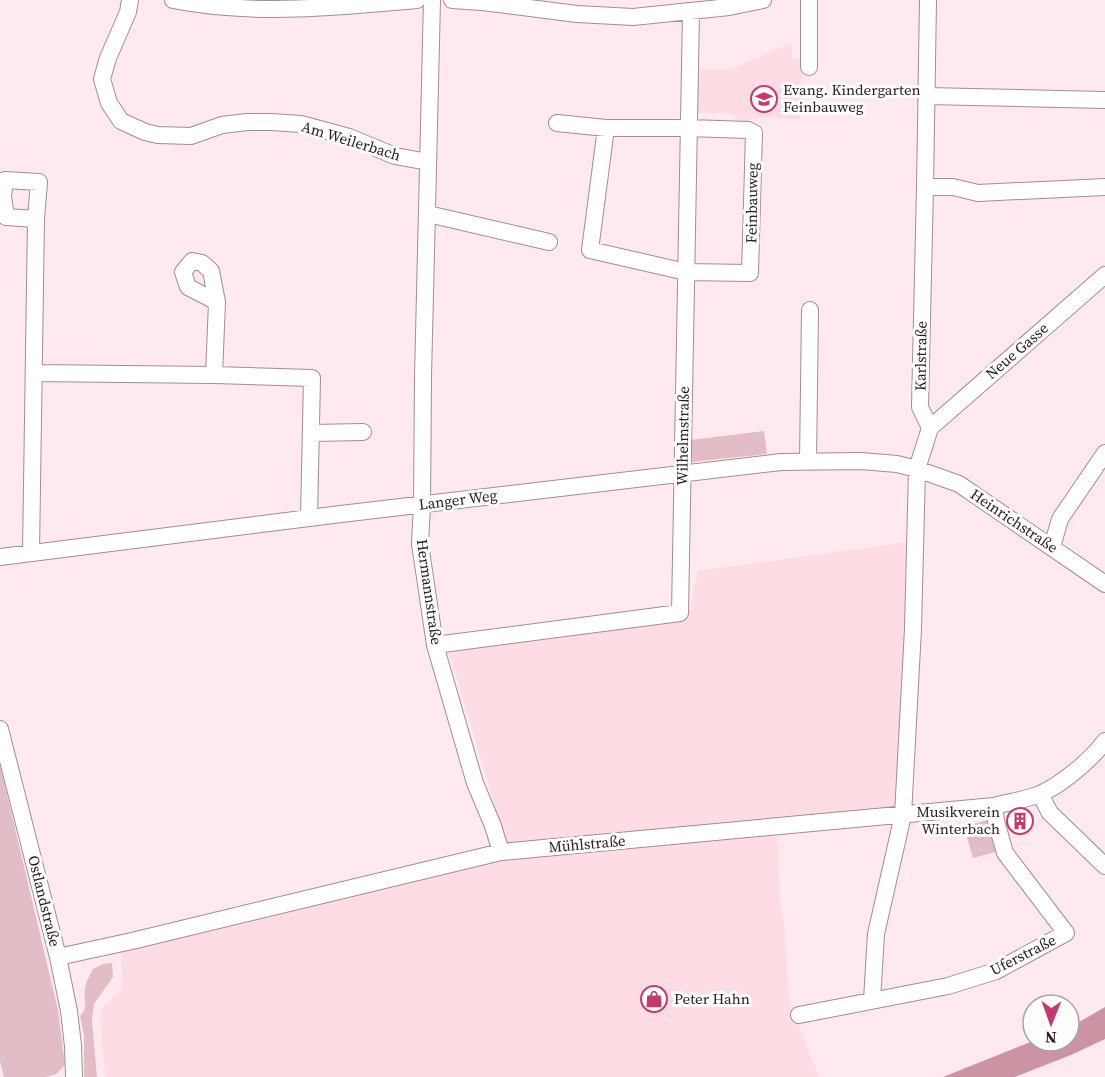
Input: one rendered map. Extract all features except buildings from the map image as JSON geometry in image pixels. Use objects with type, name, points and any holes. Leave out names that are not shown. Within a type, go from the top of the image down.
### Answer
[{"type":"street","name":"Am Weilerbach","points":[[130,0],[128,12],[108,58],[102,79],[109,103],[121,121],[158,135],[190,136],[222,125],[247,122],[300,124],[349,137],[395,156],[428,162]]},
{"type":"street","points":[[173,0],[244,8],[287,9],[417,0]]},
{"type":"street","name":"Hermannstraße","points":[[432,0],[420,544],[435,645],[475,783],[501,852]]},
{"type":"street","points":[[452,0],[577,14],[634,8],[691,12],[763,0]]},
{"type":"street","points":[[809,0],[809,67]]},
{"type":"street","name":"Karlstraße","points":[[928,0],[920,407],[930,428]]},
{"type":"street","name":"Wilhelmstraße","points":[[435,645],[680,613],[691,12]]},
{"type":"street","points":[[927,96],[1105,100]]},
{"type":"street","points":[[557,123],[606,128],[689,128]]},
{"type":"street","points":[[606,128],[590,250],[686,272]]},
{"type":"street","name":"Feinbauweg","points":[[686,272],[750,273],[754,133],[748,130],[689,128]]},
{"type":"street","points":[[925,187],[953,187],[978,194],[1105,187]]},
{"type":"street","points":[[428,214],[549,242]]},
{"type":"street","points":[[31,553],[36,219]]},
{"type":"street","name":"Neue Gasse","points":[[930,428],[1105,275]]},
{"type":"street","points":[[214,375],[217,302]]},
{"type":"street","points":[[808,462],[810,310]]},
{"type":"street","points":[[33,373],[312,378],[309,518]]},
{"type":"street","points":[[872,1000],[876,934],[903,814],[913,629],[917,469],[930,428]]},
{"type":"street","points":[[311,433],[363,432]]},
{"type":"street","points":[[1052,547],[1060,519],[1105,453]]},
{"type":"street","name":"Langer Weg","points":[[0,557],[781,462],[861,461],[897,464],[917,469]]},
{"type":"street","name":"Heinrichstraße","points":[[917,469],[958,484],[1105,584]]},
{"type":"street","name":"Ostlandstraße","points":[[0,729],[58,957],[69,1011],[74,1077]]},
{"type":"street","name":"Mühlstraße","points":[[58,957],[501,852],[994,806],[1040,794],[1073,774],[1105,741]]},
{"type":"street","points":[[1040,794],[1050,813],[1105,867]]},
{"type":"street","name":"Uferstraße","points":[[799,1015],[948,986],[996,971],[1066,933],[1005,853],[994,806]]},
{"type":"shaded area","points":[[792,43],[792,59],[802,59],[800,119],[752,117],[743,122],[738,121],[733,113],[695,113],[696,69],[730,69]]},
{"type":"shaded area","points":[[764,431],[767,454],[692,462],[690,440]]},
{"type":"shaded area","points":[[908,542],[900,822],[776,832],[781,913],[784,920],[791,1006],[819,1077],[105,1077],[100,1014],[104,1006],[122,988],[121,952],[510,856],[446,643],[690,610],[698,571]]},
{"type":"shaded area","points":[[0,765],[58,1010],[65,1065],[56,1074],[46,1077],[4,1077],[0,1061]]},
{"type":"shaded area","points":[[987,820],[996,852],[973,858],[964,827]]},
{"type":"shaded area","points":[[112,963],[113,977],[94,1004],[92,1021],[97,1077],[84,1077],[84,1035],[80,1016],[85,1006],[86,985],[93,969]]},
{"type":"shaded area","points":[[1105,1007],[1105,1039],[1081,1050],[1081,1021]]},
{"type":"shaded area","points":[[1021,1046],[1021,1053],[1075,1053],[1015,1077],[943,1077]]},
{"type":"place","name":"Evang. Kindergarten Feinbauweg","points":[[764,99]]},
{"type":"place","name":"Musikverein Winterbach","points":[[1020,821]]},
{"type":"place","name":"Peter Hahn","points":[[654,999]]}]
